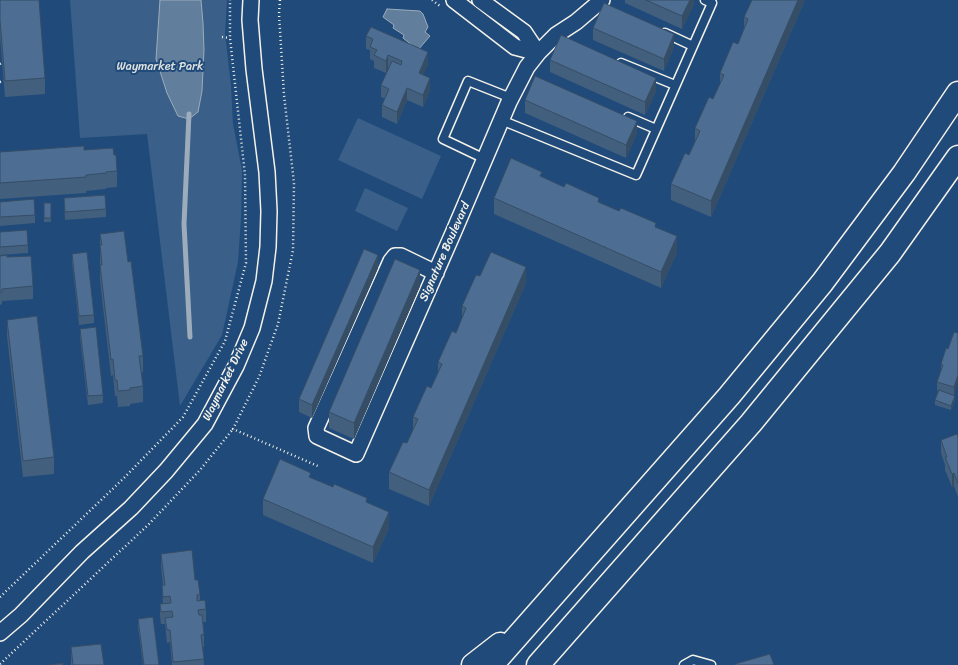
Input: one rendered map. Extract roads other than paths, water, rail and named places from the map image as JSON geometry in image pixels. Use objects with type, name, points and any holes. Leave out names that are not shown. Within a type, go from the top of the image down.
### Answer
[{"type":"highway","points":[[492,665],[729,396],[822,283],[904,173],[958,93]]},
{"type":"highway","points":[[538,665],[756,417],[890,253],[958,157]]},
{"type":"highway","points":[[473,665],[533,619]]},
{"type":"street","name":"Waymarket Drive","points":[[0,633],[21,615],[82,552],[131,508],[166,471],[205,424],[236,366],[252,328],[264,281],[268,247],[269,210],[267,172],[254,69],[250,0]]},
{"type":"street","points":[[454,0],[515,47],[538,53]]},
{"type":"street","points":[[480,0],[524,32],[538,53]]},
{"type":"street","name":"Signature Boulevard","points":[[436,273],[401,256],[395,256],[390,261],[316,428],[317,436],[356,454],[436,273],[511,98],[527,76],[538,53],[560,37],[576,22],[602,4]]},
{"type":"lane","points":[[501,120],[636,175],[712,3],[705,0]]},
{"type":"lane","points":[[657,30],[693,46]]},
{"type":"lane","points":[[612,59],[675,86]]},
{"type":"lane","points":[[485,159],[443,139],[468,81],[511,98]]},
{"type":"lane","points":[[619,114],[656,129]]},
{"type":"lane","points":[[684,665],[693,660],[711,665]]},
{"type":"waterway","points":[[189,114],[184,224],[190,337]]},
{"type":"park label","name":"Waymarket Park","points":[[160,67]]}]
